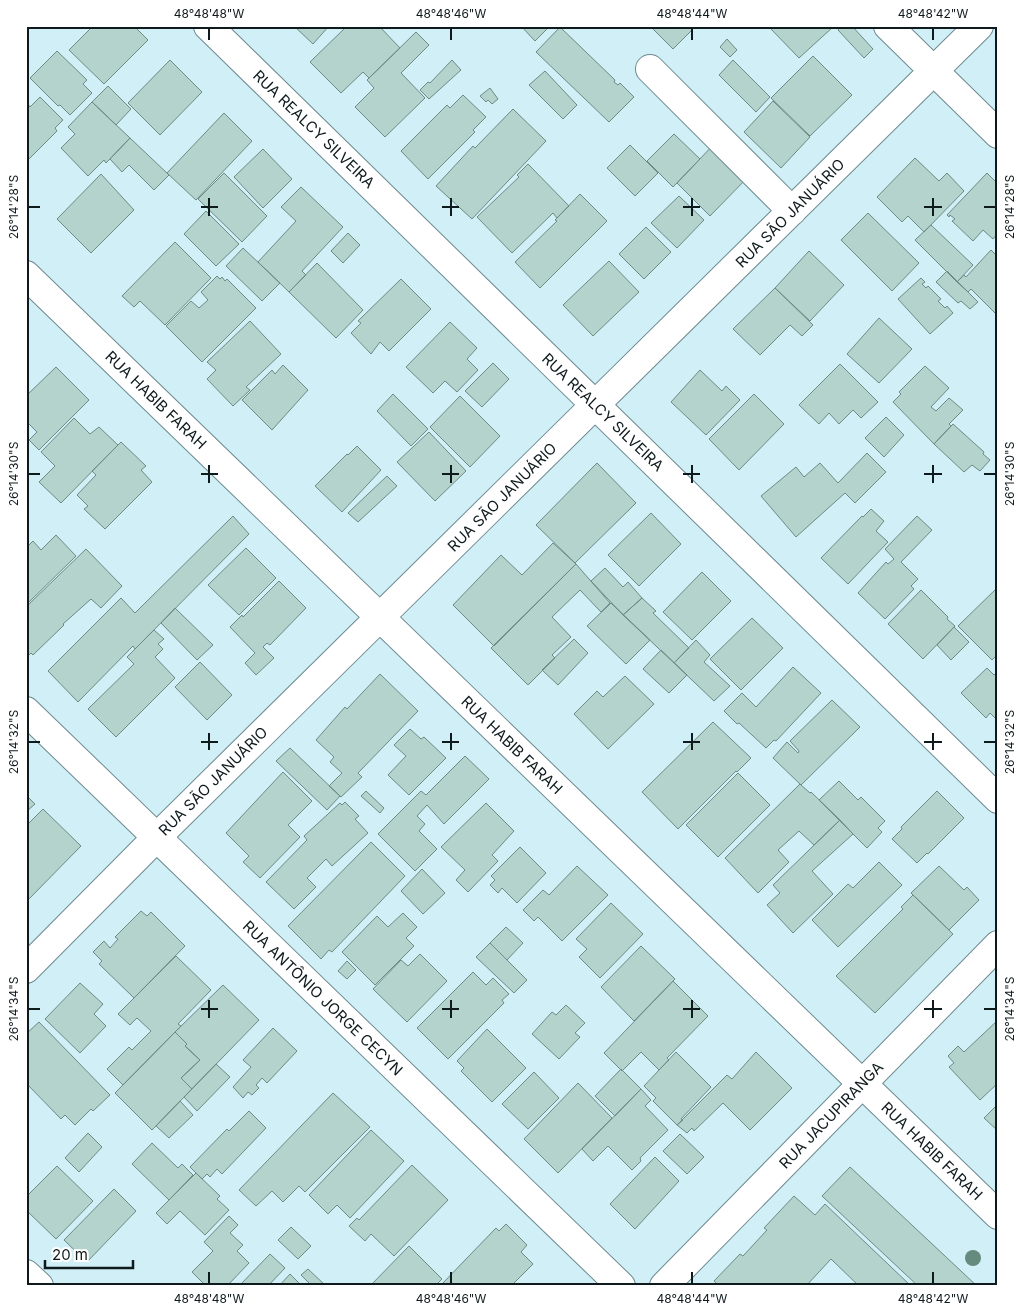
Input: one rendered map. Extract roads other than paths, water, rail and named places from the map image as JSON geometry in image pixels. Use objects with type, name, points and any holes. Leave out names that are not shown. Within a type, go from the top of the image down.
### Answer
[{"type":"street","name":"RUA REALCY SILVEIRA","points":[[208,26],[998,799]]},
{"type":"street","points":[[888,26],[998,134]]},
{"type":"street","name":"RUA SÃO JANUÁRIO","points":[[26,969],[157,837],[979,26]]},
{"type":"street","points":[[650,69],[792,211]]},
{"type":"street","name":"RUA HABIB FARAH","points":[[26,275],[998,1214]]},
{"type":"street","name":"RUA ANTÔNIO JORGE CECYN","points":[[26,711],[621,1286]]},
{"type":"street","name":"RUA JACUPIRANGA","points":[[664,1286],[998,945]]},
{"type":"street","points":[[26,1274],[39,1286]]}]
